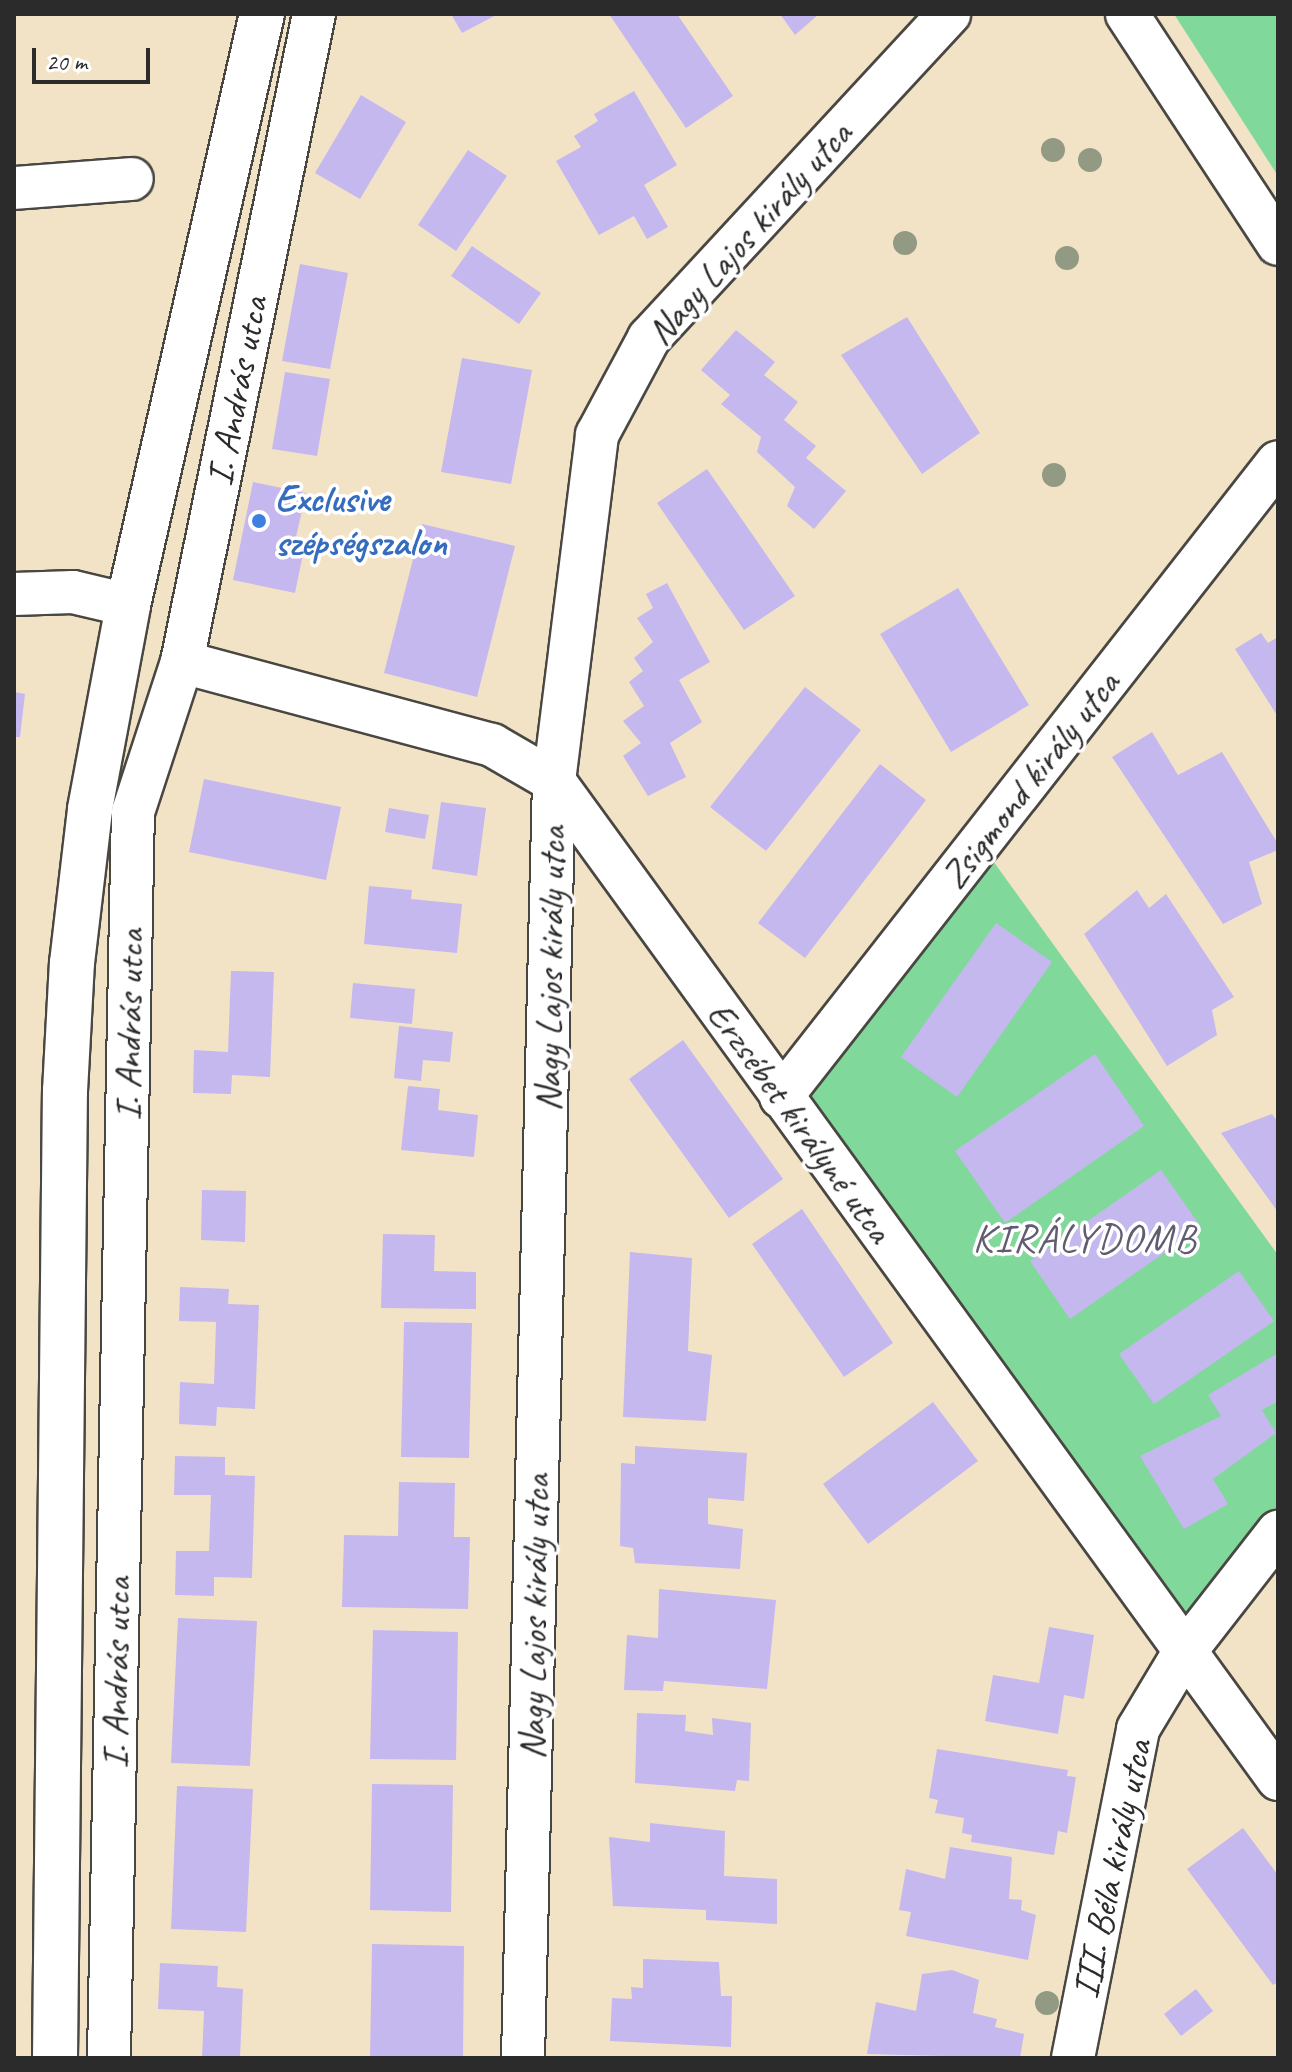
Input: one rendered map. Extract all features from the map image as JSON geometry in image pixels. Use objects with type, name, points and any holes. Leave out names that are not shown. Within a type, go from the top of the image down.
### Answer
[{"type":"main road","name":"I. András utca","points":[[55,2058],[65,1091],[90,809],[128,605],[262,14]]},
{"type":"street","name":"I. András utca","points":[[109,2058],[133,812],[182,662],[314,14]]},
{"type":"street","name":"Nagy Lajos király utca","points":[[523,2058],[554,781],[597,435],[649,338],[949,14]]},
{"type":"street","points":[[1127,14],[1278,244]]},
{"type":"street","points":[[14,188],[132,179]]},
{"type":"street","name":"Zsigmond király utca","points":[[781,1097],[1278,462]]},
{"type":"street","points":[[14,594],[73,592],[128,605]]},
{"type":"street","name":"Erzsébet királyné utca","points":[[182,662],[492,745],[554,781],[1183,1654],[1278,1779]]},
{"type":"street","name":"III. Béla király utca","points":[[1073,2058],[1138,1729],[1183,1654],[1278,1532]]},
{"type":"green space","points":[[1174,14],[1278,14],[1278,176]]},
{"type":"green space","points":[[980,843],[1278,1255],[1278,1531],[1183,1653],[781,1097]]},
{"type":"building","points":[[451,14],[498,14],[462,33]]},
{"type":"building","points":[[609,14],[677,14],[733,96],[686,128]]},
{"type":"building","points":[[780,14],[819,14],[795,35]]},
{"type":"building","points":[[634,91],[677,165],[644,185],[668,227],[647,239],[634,216],[599,235],[556,161],[581,147],[574,136],[598,121],[594,114]]},
{"type":"building","points":[[361,95],[406,122],[360,199],[315,173]]},
{"type":"building","points":[[468,150],[507,176],[456,251],[418,225]]},
{"type":"building","points":[[472,246],[541,293],[519,324],[451,276]]},
{"type":"building","points":[[300,264],[348,273],[330,369],[282,361]]},
{"type":"building","points":[[907,317],[980,433],[922,474],[841,355]]},
{"type":"building","points":[[736,330],[775,362],[764,375],[798,402],[784,420],[816,446],[806,458],[846,491],[814,529],[787,506],[795,487],[757,452],[761,437],[721,404],[730,395],[701,370]]},
{"type":"building","points":[[462,358],[532,370],[511,484],[441,472]]},
{"type":"building","points":[[285,372],[330,379],[317,456],[272,449]]},
{"type":"building","points":[[707,469],[795,596],[744,630],[657,503]]},
{"type":"building","points":[[253,482],[306,493],[296,537],[306,539],[295,593],[233,580]]},
{"type":"building","points":[[422,524],[515,546],[477,697],[384,673]]},
{"type":"building","points":[[667,583],[710,662],[679,680],[702,722],[670,743],[686,777],[648,796],[623,756],[641,743],[623,721],[644,706],[629,682],[643,671],[634,658],[653,642],[637,618],[653,608],[646,594]]},
{"type":"building","points":[[958,588],[1029,705],[951,752],[880,634]]},
{"type":"building","points":[[1261,633],[1268,643],[1278,637],[1278,717],[1235,649]]},
{"type":"building","points":[[805,687],[861,730],[766,851],[710,807]]},
{"type":"building","points":[[14,692],[25,694],[20,737],[14,737]]},
{"type":"building","points":[[1152,732],[1178,775],[1222,752],[1278,844],[1278,850],[1249,862],[1262,904],[1223,924],[1112,757]]},
{"type":"building","points":[[880,764],[926,800],[805,958],[758,923]]},
{"type":"building","points":[[204,779],[341,807],[326,880],[189,852]]},
{"type":"building","points":[[441,802],[486,808],[477,876],[432,869]]},
{"type":"building","points":[[389,808],[429,815],[425,839],[385,832]]},
{"type":"building","points":[[369,886],[412,890],[411,899],[462,904],[457,953],[364,944]]},
{"type":"building","points":[[1137,890],[1149,908],[1166,894],[1234,997],[1212,1010],[1217,1035],[1167,1066],[1084,934]]},
{"type":"building","points":[[996,923],[1052,962],[957,1097],[901,1057]]},
{"type":"building","points":[[231,971],[274,972],[270,1077],[232,1075],[231,1094],[193,1093],[194,1050],[228,1052]]},
{"type":"building","points":[[353,983],[415,989],[412,1024],[350,1018]]},
{"type":"building","points":[[399,1026],[453,1032],[450,1062],[423,1060],[421,1081],[394,1078]]},
{"type":"building","points":[[683,1040],[783,1179],[729,1218],[629,1079]]},
{"type":"building","points":[[1095,1054],[1144,1126],[1005,1223],[955,1151]]},
{"type":"building","points":[[408,1086],[440,1089],[438,1110],[478,1115],[474,1157],[401,1150]]},
{"type":"building","points":[[1272,1114],[1278,1122],[1278,1212],[1221,1133]]},
{"type":"building","points":[[1161,1170],[1201,1227],[1070,1319],[1030,1261]]},
{"type":"building","points":[[202,1190],[246,1191],[245,1242],[201,1240]]},
{"type":"building","points":[[802,1209],[893,1343],[844,1377],[752,1244]]},
{"type":"building","points":[[383,1234],[435,1235],[434,1271],[476,1272],[476,1309],[381,1308]]},
{"type":"building","points":[[630,1252],[692,1258],[688,1351],[712,1355],[706,1421],[623,1417]]},
{"type":"building","points":[[1239,1271],[1274,1321],[1154,1404],[1119,1354]]},
{"type":"building","points":[[180,1287],[229,1289],[228,1304],[259,1305],[255,1409],[217,1407],[216,1426],[179,1424],[180,1382],[214,1384],[216,1322],[179,1321]]},
{"type":"building","points":[[404,1322],[472,1323],[469,1458],[401,1457]]},
{"type":"building","points":[[1278,1353],[1278,1401],[1262,1410],[1276,1433],[1213,1479],[1228,1504],[1184,1529],[1140,1456],[1221,1416],[1208,1395]]},
{"type":"building","points":[[933,1402],[978,1461],[868,1544],[823,1484]]},
{"type":"building","points":[[635,1446],[747,1453],[744,1501],[708,1498],[708,1524],[743,1529],[740,1569],[635,1563],[633,1548],[620,1546],[621,1463],[635,1464]]},
{"type":"building","points":[[175,1456],[225,1457],[225,1475],[255,1476],[252,1578],[214,1577],[214,1596],[175,1595],[176,1551],[209,1551],[211,1495],[174,1495]]},
{"type":"building","points":[[399,1482],[455,1483],[454,1537],[470,1537],[468,1609],[342,1607],[344,1535],[398,1536]]},
{"type":"building","points":[[659,1589],[776,1600],[767,1689],[664,1681],[663,1691],[624,1690],[627,1635],[658,1638]]},
{"type":"building","points":[[178,1618],[257,1621],[250,1766],[171,1763]]},
{"type":"building","points":[[1049,1627],[1094,1635],[1084,1699],[1064,1695],[1058,1734],[985,1721],[993,1675],[1039,1683]]},
{"type":"building","points":[[373,1630],[458,1632],[456,1760],[370,1759]]},
{"type":"building","points":[[637,1713],[686,1715],[685,1731],[713,1735],[712,1718],[751,1723],[749,1781],[737,1780],[735,1791],[635,1783]]},
{"type":"building","points":[[937,1749],[1068,1770],[1067,1776],[1076,1777],[1067,1833],[1058,1831],[1054,1855],[971,1842],[972,1835],[962,1833],[964,1818],[935,1813],[938,1800],[929,1798]]},
{"type":"building","points":[[372,1784],[453,1785],[451,1912],[370,1910]]},
{"type":"building","points":[[177,1786],[253,1789],[246,1932],[171,1929]]},
{"type":"building","points":[[650,1823],[725,1831],[724,1876],[777,1879],[777,1924],[706,1920],[706,1910],[613,1906],[609,1837],[650,1842]]},
{"type":"building","points":[[1243,1828],[1278,1875],[1278,1982],[1273,1985],[1187,1869]]},
{"type":"building","points":[[950,1847],[1012,1857],[1009,1899],[1022,1900],[1021,1910],[1036,1915],[1028,1960],[906,1936],[911,1912],[899,1910],[906,1869],[945,1879]]},
{"type":"building","points":[[372,1944],[464,1946],[463,2058],[370,2058]]},
{"type":"building","points":[[643,1959],[719,1962],[721,1996],[732,1996],[731,2047],[610,2041],[612,1998],[632,1999],[631,1987],[643,1988]]},
{"type":"building","points":[[160,1963],[218,1966],[217,1987],[243,1989],[240,2058],[202,2058],[204,2011],[158,2009]]},
{"type":"building","points":[[952,1970],[979,1980],[973,2013],[997,2019],[995,2027],[1024,2034],[1020,2058],[867,2054],[876,2002],[916,2011],[922,1974]]},
{"type":"building","points":[[1196,1989],[1213,2011],[1181,2036],[1164,2014]]},
{"type":"place","name":"Exclusive szépségszalon","points":[[259,521]]},
{"type":"district","name":"KIRÁLYDOMB","points":[[1085,1238]]}]
